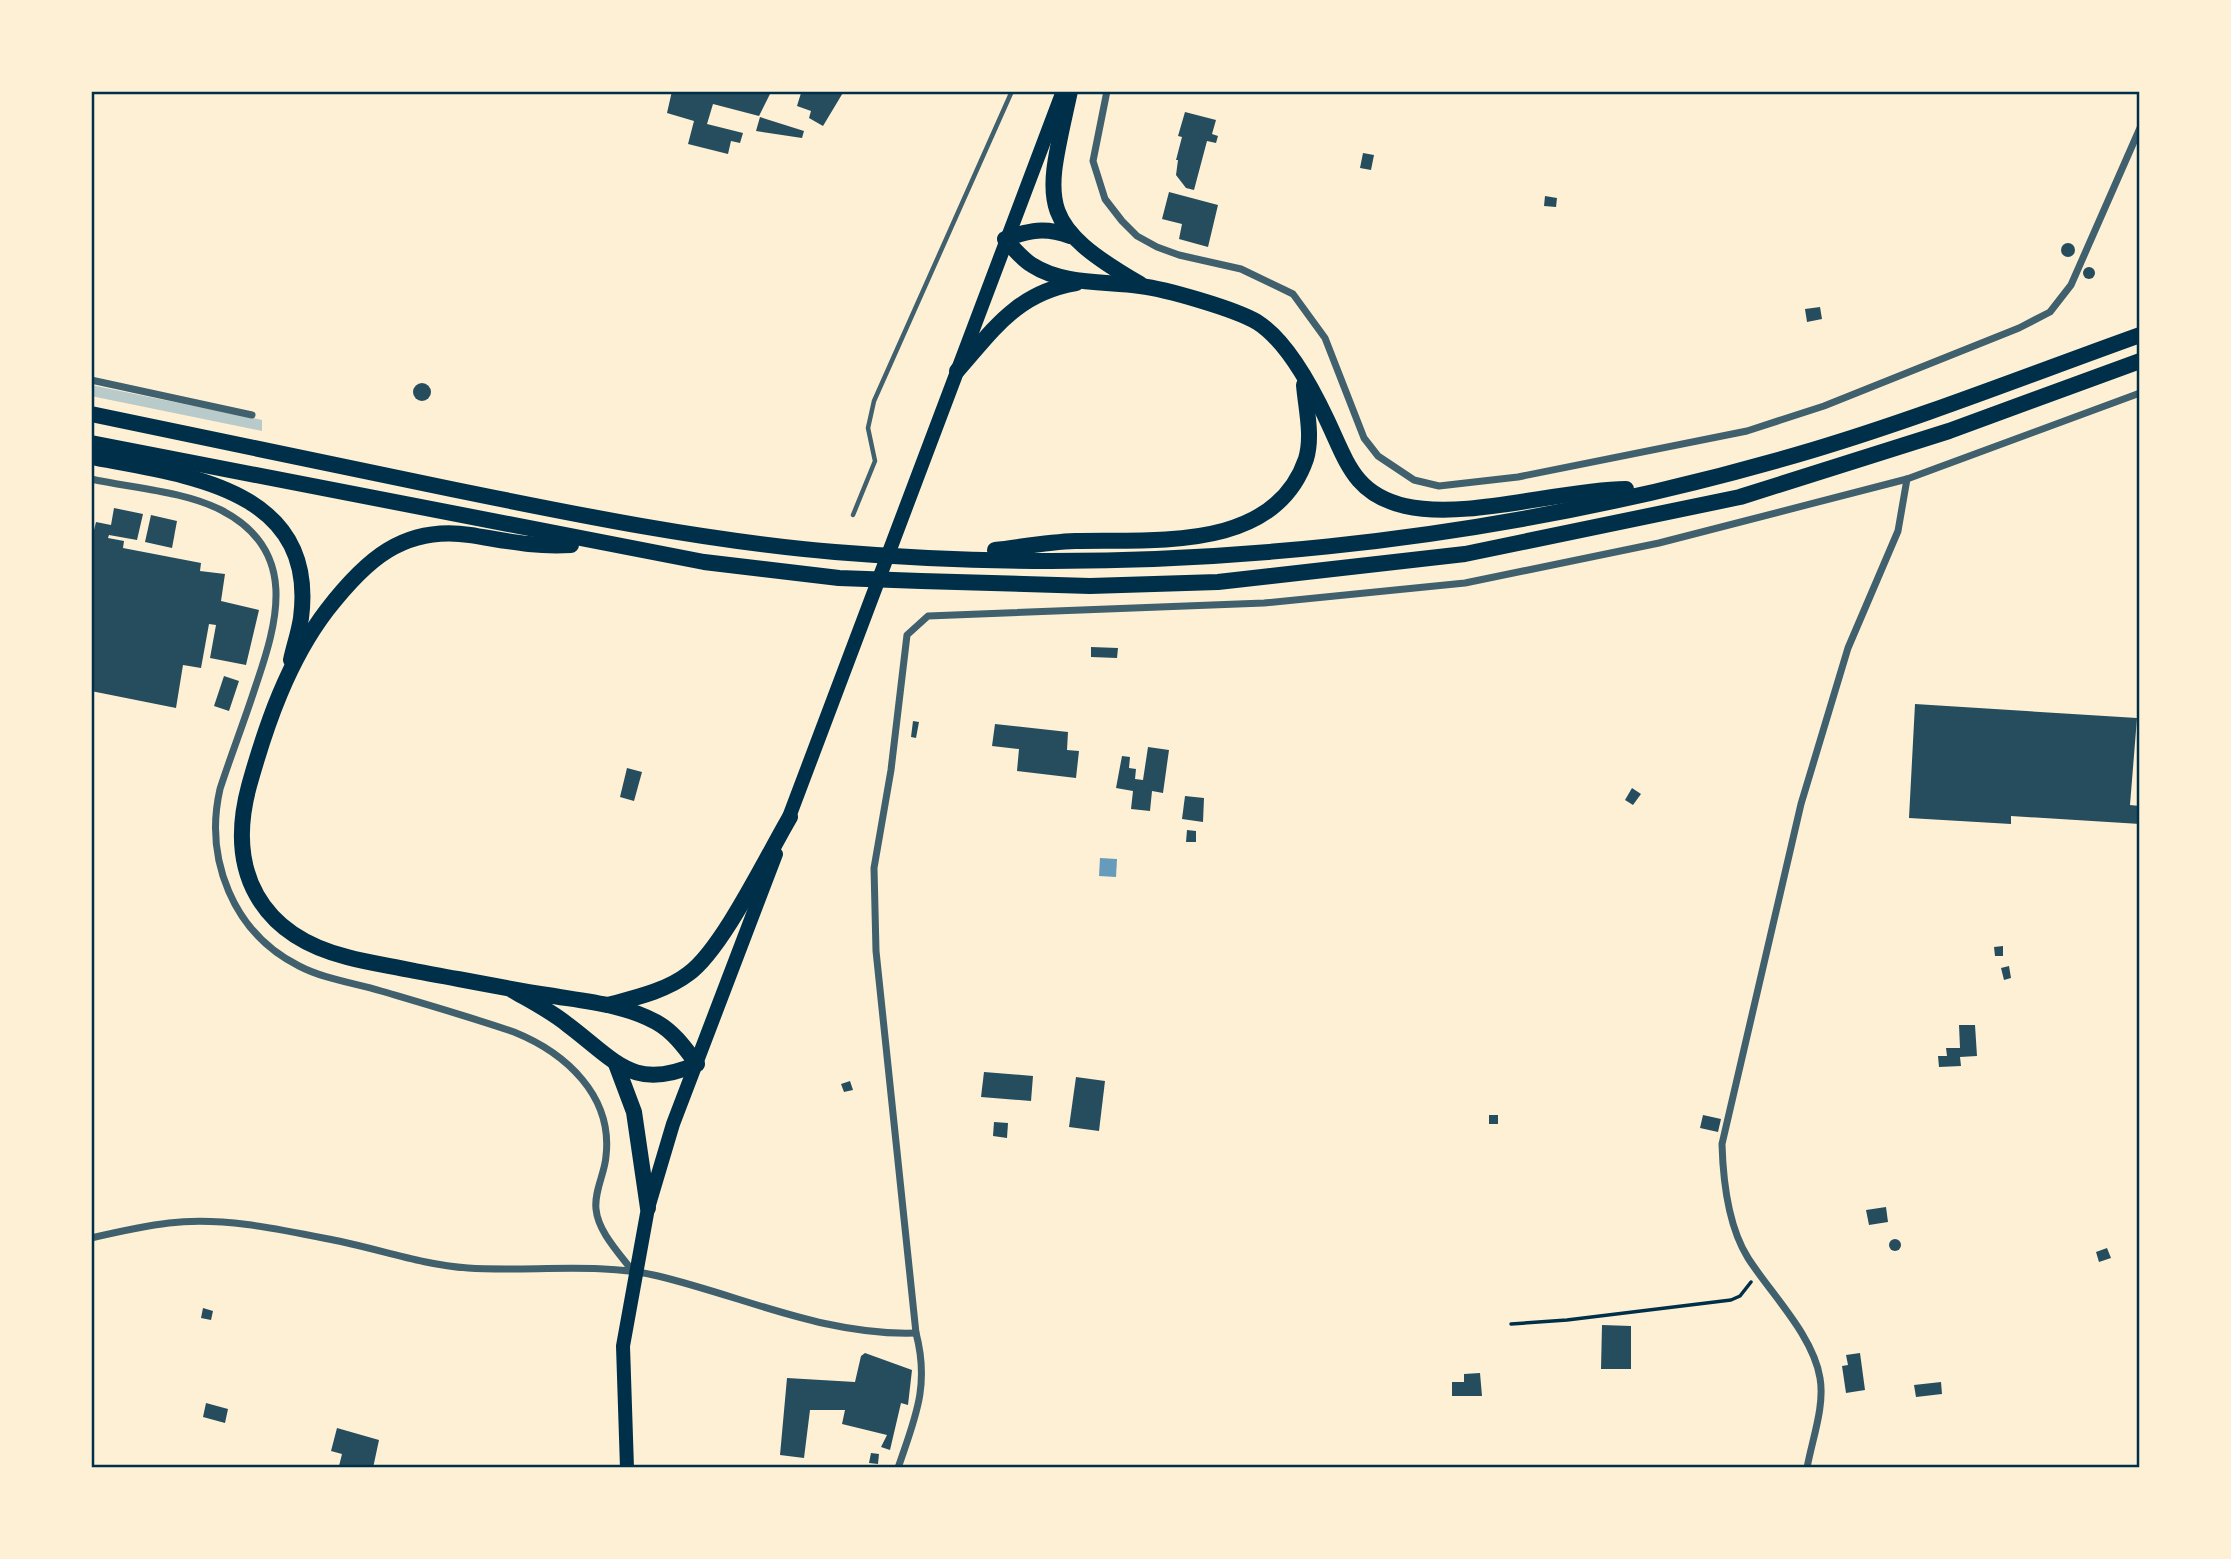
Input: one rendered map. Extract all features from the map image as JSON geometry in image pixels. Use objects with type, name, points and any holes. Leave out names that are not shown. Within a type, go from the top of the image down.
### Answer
[{"type":"highway","points":[[1070,91],[1053,170],[1058,215],[1070,236],[1098,260],[1143,286]]},
{"type":"highway","points":[[1070,236],[1051,229],[1031,229],[1005,239],[1031,265],[1054,275],[1085,281],[1143,286],[1256,321],[1283,345],[1327,419],[1352,473],[1373,494],[1404,506],[1444,511],[1588,489],[1664,488]]},
{"type":"highway","points":[[957,371],[1004,318],[1030,296],[1054,287],[1085,281]]},
{"type":"highway","points":[[91,414],[587,517],[785,546],[933,557],[1110,561],[1258,553],[1499,523],[1664,488],[1812,450],[1936,409],[2140,335]]},
{"type":"highway","points":[[91,443],[593,543],[704,562],[799,573],[921,581],[1115,585],[1218,582],[1465,554],[1740,496],[1949,431],[2140,361]]},
{"type":"highway","points":[[933,557],[1070,541],[1191,538],[1226,531],[1259,516],[1281,499],[1298,478],[1307,457],[1309,435],[1303,379]]},
{"type":"highway","points":[[91,457],[203,480],[229,489],[265,513],[284,534],[297,562],[301,617],[287,678]]},
{"type":"highway","points":[[512,990],[566,1023],[616,1064],[634,1074],[673,1074],[697,1064],[679,1040],[656,1022],[608,1005],[512,990],[344,957],[289,932],[255,896],[241,855],[244,803],[259,748],[287,678],[322,617],[350,580],[379,554],[407,541],[457,535],[535,547],[593,543]]},
{"type":"highway","points":[[608,1005],[640,997],[688,974],[717,943],[790,817]]},
{"type":"highway","points":[[616,1064],[634,1112],[648,1208]]},
{"type":"main road","points":[[627,1468],[624,1346],[634,1273],[648,1208],[673,1124],[1063,91]]},
{"type":"street","points":[[1107,91],[1093,161],[1105,199],[1122,221],[1137,236],[1157,247],[1179,255],[1241,269],[1293,294],[1325,338],[1364,438],[1377,456],[1414,480],[1439,485],[1518,477],[1746,431],[1824,406],[2019,328],[2050,312],[2071,285],[2140,128]]},
{"type":"street","points":[[91,380],[252,415]]},
{"type":"street","points":[[898,1468],[919,1404],[924,1361],[916,1333],[876,951],[874,869],[891,770],[907,635],[928,616],[1264,603],[1465,583],[1659,543],[1907,479],[2140,393]]},
{"type":"street","points":[[91,479],[195,501],[220,510],[255,536],[271,563],[277,593],[273,634],[220,789],[216,815],[219,861],[230,897],[242,919],[268,946],[301,967],[514,1032],[542,1045],[569,1066],[593,1093],[606,1129],[607,1155],[596,1204],[599,1221],[634,1273]]},
{"type":"street","points":[[1807,1468],[1821,1397],[1820,1377],[1800,1333],[1747,1256],[1734,1224],[1723,1175],[1722,1144],[1801,804],[1829,700],[1898,531],[1907,479]]},
{"type":"street","points":[[91,1238],[159,1224],[195,1222],[266,1229],[345,1243],[414,1261],[468,1268],[657,1276],[802,1320],[890,1334],[916,1333]]},
{"type":"lane","points":[[853,515],[875,461],[868,428],[874,401],[1012,91]]},
{"type":"path","points":[[1511,1324],[1579,1319],[1731,1300],[1748,1289],[1757,1271]]},
{"type":"shaded area","points":[[91,385],[262,420],[262,431],[91,396]]},
{"type":"water","points":[[1100,858],[1117,859],[1116,877],[1099,876]]},
{"type":"building","points":[[672,91],[760,91],[770,94],[759,116],[713,104],[707,124],[743,133],[740,143],[731,141],[728,154],[688,144],[694,121],[667,113]]},
{"type":"building","points":[[807,91],[844,91],[823,126],[809,118],[811,111],[797,106],[801,93],[806,94]]},
{"type":"building","points":[[1185,112],[1216,120],[1212,134],[1218,136],[1216,143],[1207,141],[1194,190],[1186,188],[1176,175],[1176,160],[1182,137],[1178,136]]},
{"type":"building","points":[[760,117],[804,131],[802,138],[756,131]]},
{"type":"building","points":[[1363,153],[1374,155],[1371,170],[1360,168]]},
{"type":"building","points":[[1169,192],[1218,205],[1208,247],[1179,239],[1182,224],[1162,219]]},
{"type":"building","points":[[1545,196],[1557,198],[1556,207],[1544,206]]},
{"type":"building","points":[[2068,243],[2073,245],[2073,255],[2068,257],[2063,255],[2061,250],[2063,245]]},
{"type":"building","points":[[2089,267],[2095,273],[2089,279],[2083,273]]},
{"type":"building","points":[[1820,307],[1822,319],[1807,322],[1805,309]]},
{"type":"building","points":[[422,383],[428,386],[431,392],[428,398],[422,401],[416,398],[413,392],[416,386]]},
{"type":"building","points":[[114,508],[143,514],[137,540],[109,535],[108,538],[124,541],[123,548],[201,563],[200,571],[225,574],[221,601],[259,610],[246,665],[210,658],[216,625],[209,624],[201,668],[183,665],[176,708],[91,691],[91,542],[96,522],[111,525]]},
{"type":"building","points":[[151,515],[177,521],[172,548],[145,542]]},
{"type":"building","points":[[1091,647],[1118,648],[1117,658],[1091,657]]},
{"type":"building","points":[[224,676],[239,681],[229,711],[214,706]]},
{"type":"building","points":[[1915,704],[2137,718],[2130,805],[2140,806],[2140,824],[2011,816],[2011,824],[1909,818]]},
{"type":"building","points":[[913,721],[919,722],[916,738],[911,737]]},
{"type":"building","points":[[995,724],[1068,732],[1067,750],[1079,751],[1076,778],[1017,771],[1019,749],[992,746]]},
{"type":"building","points":[[1148,747],[1169,750],[1163,793],[1152,791],[1150,811],[1131,809],[1133,791],[1116,788],[1122,756],[1130,757],[1129,768],[1136,769],[1135,779],[1143,780]]},
{"type":"building","points":[[627,768],[642,772],[634,801],[620,797]]},
{"type":"building","points":[[1632,788],[1641,794],[1633,805],[1625,800]]},
{"type":"building","points":[[1185,796],[1204,798],[1203,822],[1182,819]]},
{"type":"building","points":[[1187,830],[1196,831],[1196,842],[1186,842]]},
{"type":"building","points":[[2003,946],[2003,956],[1995,956],[1994,947]]},
{"type":"building","points":[[2009,966],[2011,978],[2004,980],[2001,968]]},
{"type":"building","points":[[1959,1025],[1975,1025],[1977,1056],[1960,1057],[1961,1066],[1939,1067],[1938,1056],[1947,1056],[1946,1048],[1960,1048]]},
{"type":"building","points":[[984,1072],[1033,1076],[1031,1101],[981,1097]]},
{"type":"building","points":[[1076,1077],[1105,1081],[1099,1131],[1069,1127]]},
{"type":"building","points":[[850,1081],[853,1090],[844,1092],[841,1084]]},
{"type":"building","points":[[1489,1115],[1498,1115],[1498,1124],[1489,1124]]},
{"type":"building","points":[[1703,1115],[1721,1119],[1718,1132],[1700,1128]]},
{"type":"building","points":[[994,1122],[1008,1123],[1007,1138],[993,1136]]},
{"type":"building","points":[[1886,1207],[1888,1222],[1869,1225],[1866,1210]]},
{"type":"building","points":[[1895,1239],[1901,1245],[1895,1251],[1889,1245]]},
{"type":"building","points":[[2107,1248],[2111,1258],[2099,1262],[2096,1252]]},
{"type":"building","points":[[203,1308],[213,1311],[211,1320],[201,1318]]},
{"type":"building","points":[[1602,1325],[1631,1326],[1631,1369],[1601,1369]]},
{"type":"building","points":[[865,1353],[912,1370],[908,1405],[901,1403],[890,1450],[881,1447],[887,1435],[842,1424],[845,1410],[810,1410],[804,1458],[780,1455],[787,1378],[855,1382],[861,1356]]},
{"type":"building","points":[[1860,1353],[1865,1390],[1846,1393],[1842,1366],[1848,1365],[1846,1355]]},
{"type":"building","points":[[1480,1373],[1482,1396],[1452,1396],[1452,1382],[1464,1382],[1464,1374]]},
{"type":"building","points":[[1941,1382],[1942,1394],[1916,1397],[1914,1385]]},
{"type":"building","points":[[206,1403],[228,1409],[225,1423],[203,1417]]},
{"type":"building","points":[[337,1428],[379,1440],[373,1468],[339,1466],[342,1454],[331,1451]]},
{"type":"building","points":[[871,1453],[879,1454],[878,1464],[869,1463]]}]
